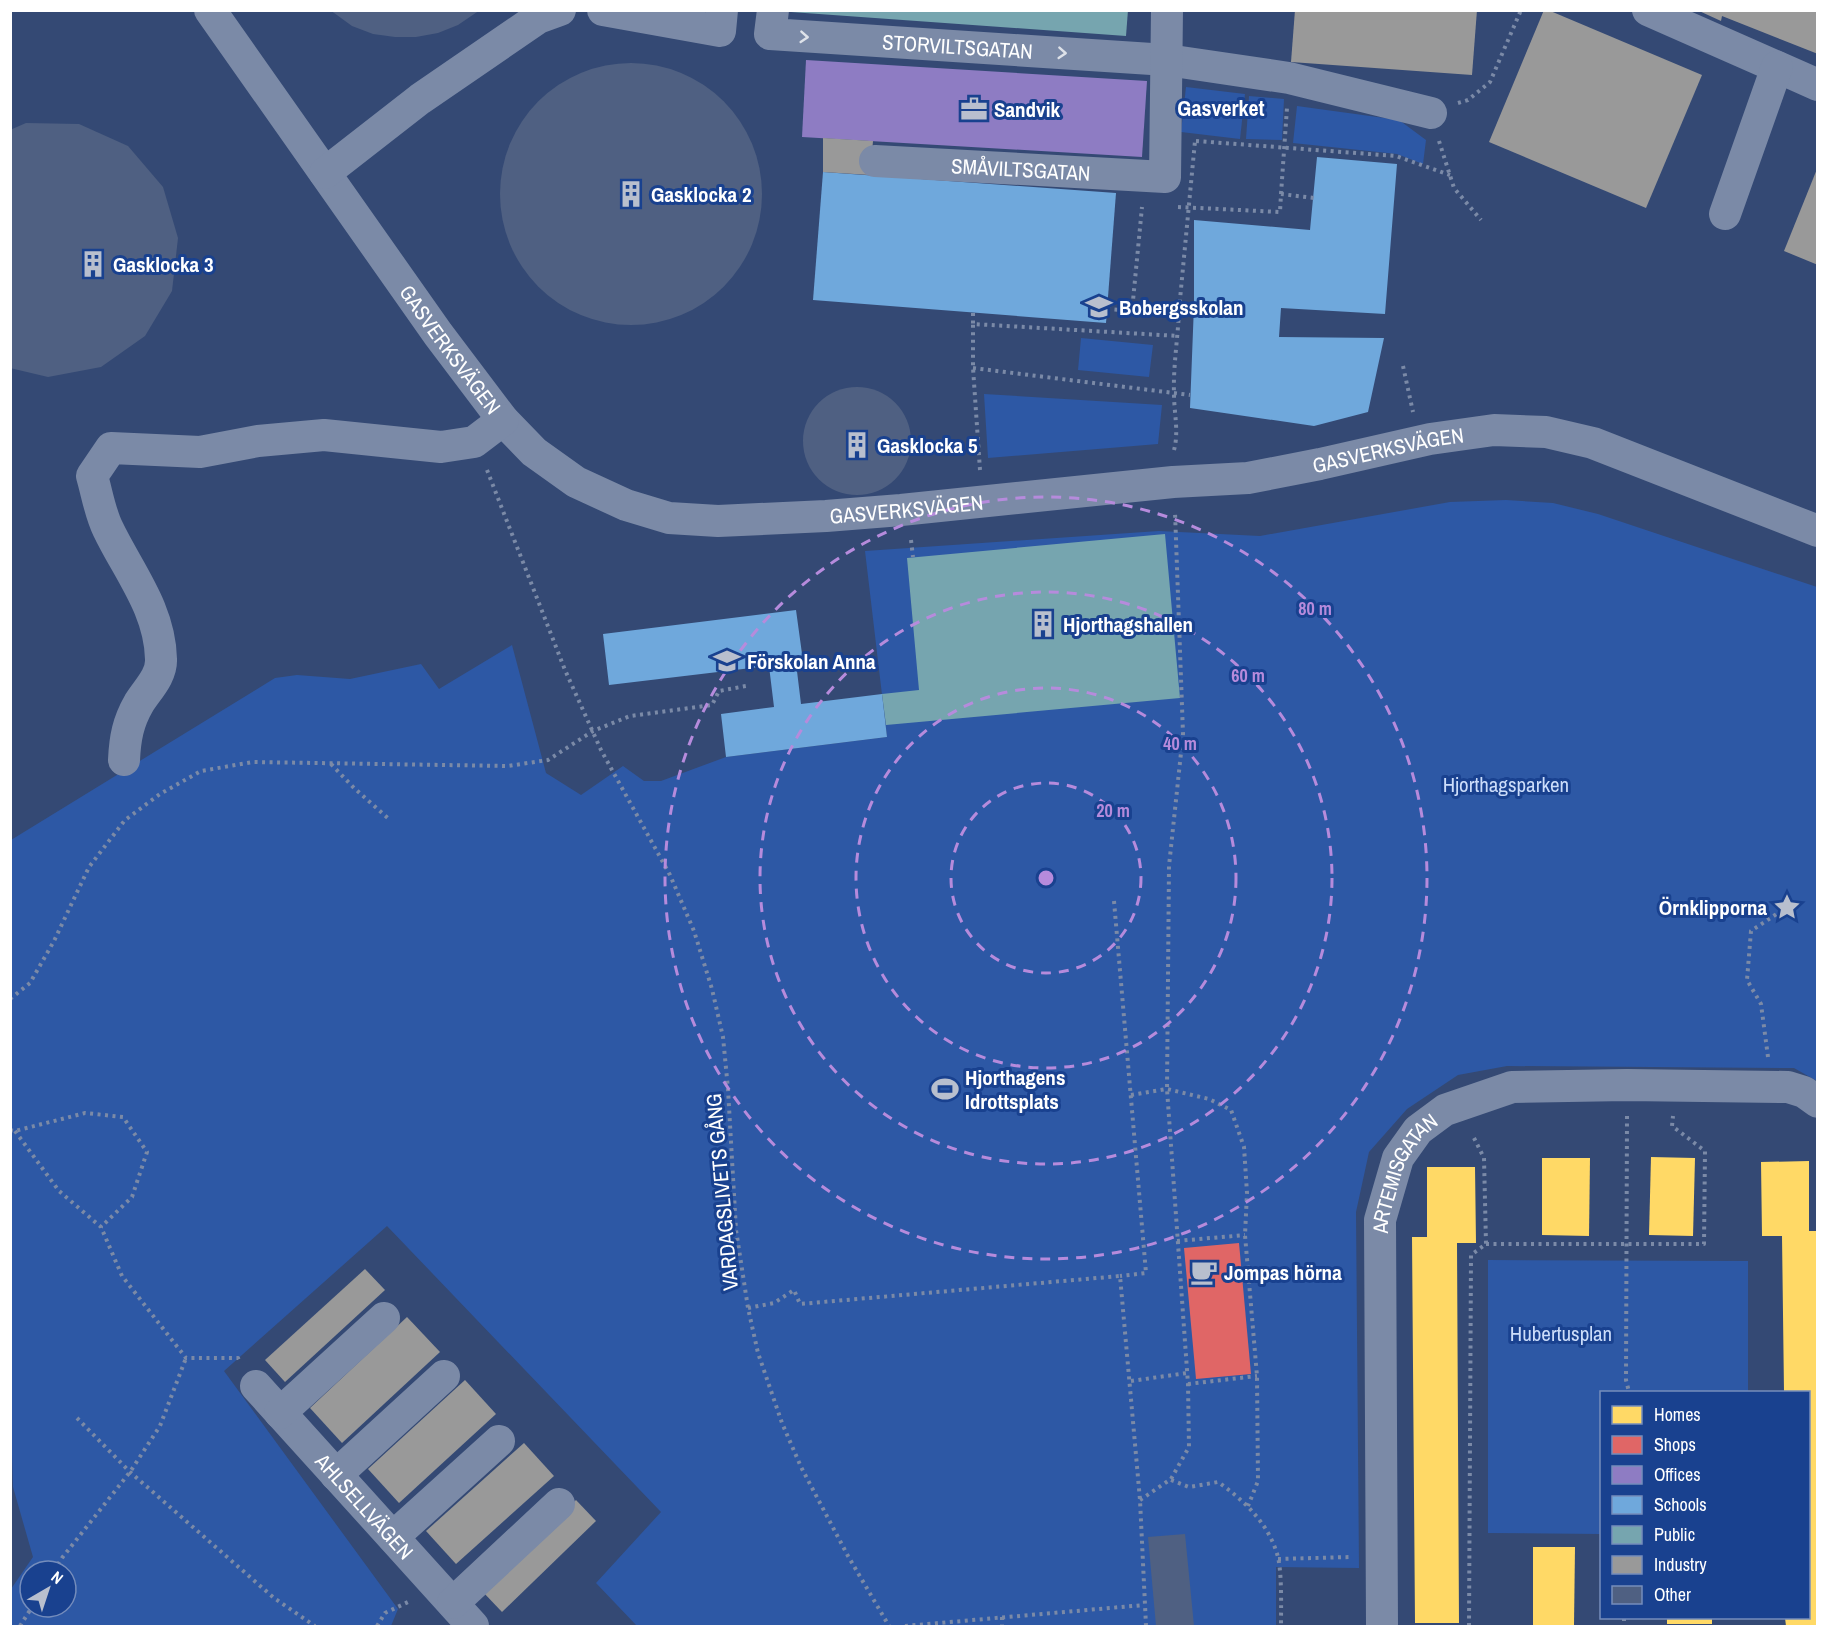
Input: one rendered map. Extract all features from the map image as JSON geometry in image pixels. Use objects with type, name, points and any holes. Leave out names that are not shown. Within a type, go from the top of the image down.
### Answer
[{"type":"street","name":"GASVERKSVÄGEN","points":[[210,10],[438,334],[503,420],[534,452],[576,482],[626,505],[669,518],[718,521],[826,516],[1173,482],[1248,478],[1320,465],[1430,439],[1494,430],[1546,432],[1593,442],[1818,531]]},
{"type":"street","points":[[325,173],[420,99],[538,18],[560,10]]},
{"type":"street","points":[[603,10],[659,19],[721,21]]},
{"type":"street","name":"STORVILTSGATAN","points":[[773,10],[770,34],[1167,60]]},
{"type":"street","points":[[1167,10],[1167,60],[1180,139]]},
{"type":"street","points":[[1648,10],[1818,85]]},
{"type":"street","points":[[1167,60],[1289,78],[1431,113]]},
{"type":"street","points":[[1725,214],[1777,67]]},
{"type":"street","name":"SMÅVILTSGATAN","points":[[875,161],[1165,177],[1180,139]]},
{"type":"street","points":[[124,760],[125,735],[138,704],[154,682],[162,661],[156,626],[135,575],[107,527],[92,476],[111,448],[200,452],[258,441],[324,435],[441,447],[474,442],[503,420]]},
{"type":"street","name":"ARTEMISGATAN","points":[[1382,1626],[1380,1220],[1398,1158],[1418,1130],[1445,1110],[1512,1087],[1677,1085],[1788,1087],[1804,1092],[1818,1102]]},
{"type":"street","points":[[280,1413],[384,1318]]},
{"type":"street","points":[[336,1475],[444,1376]]},
{"type":"street","name":"AHLSELLVÄGEN","points":[[256,1386],[473,1626]]},
{"type":"street","points":[[393,1537],[499,1441]]},
{"type":"street","points":[[446,1596],[559,1504]]},
{"type":"path","points":[[1490,82],[1521,10]]},
{"type":"path","points":[[1177,207],[1280,212],[1289,78]]},
{"type":"path","points":[[1431,113],[1454,188],[1481,220]]},
{"type":"path","points":[[1172,458],[1176,442],[1174,394],[1179,310],[1180,139],[1396,156],[1450,175]]},
{"type":"path","points":[[1281,194],[1314,198]]},
{"type":"path","points":[[1107,309],[1132,310],[1143,205]]},
{"type":"path","points":[[973,313],[973,368],[981,477]]},
{"type":"path","points":[[973,324],[1178,336]]},
{"type":"path","points":[[1403,366],[1413,412]]},
{"type":"path","points":[[973,368],[1190,395]]},
{"type":"path","name":"VARDAGSLIVETS GÅNG","points":[[474,442],[492,481],[565,670],[615,777],[670,875],[694,931],[712,989],[723,1037],[736,1230],[747,1308],[758,1353],[782,1423],[801,1467],[848,1556],[890,1626]]},
{"type":"path","points":[[910,536],[914,557]]},
{"type":"path","points":[[1140,1500],[1170,1480],[1189,1447],[1188,1384],[1167,1089],[1169,866],[1182,734],[1177,541]]},
{"type":"path","points":[[10,999],[30,983],[54,941],[89,867],[125,820],[160,794],[201,771],[254,762],[508,766],[548,760],[593,731],[630,716],[712,705],[719,691],[746,686]]},
{"type":"path","points":[[331,763],[354,788],[390,820]]},
{"type":"path","points":[[747,1308],[774,1303],[794,1290],[800,1304],[1146,1273],[1114,901]]},
{"type":"path","points":[[1769,1087],[1769,1068],[1761,1004],[1747,980],[1747,962],[1751,931],[1787,907]]},
{"type":"path","points":[[1627,1085],[1626,1380],[1629,1391]]},
{"type":"path","points":[[1469,1626],[1471,1255],[1486,1244],[1704,1244],[1705,1151],[1672,1126],[1677,1085]]},
{"type":"path","points":[[1131,1095],[1167,1089],[1209,1099],[1231,1110],[1244,1147],[1247,1193],[1245,1235],[1257,1376],[1258,1481],[1248,1506]]},
{"type":"path","points":[[1456,1106],[1484,1158],[1486,1244]]},
{"type":"path","points":[[101,1227],[132,1197],[147,1152],[123,1117],[85,1113],[13,1130],[59,1191],[101,1227],[122,1276],[186,1358]]},
{"type":"path","points":[[1177,1241],[1245,1235]]},
{"type":"path","points":[[1120,1276],[1140,1500],[1146,1626]]},
{"type":"path","points":[[186,1358],[238,1358],[256,1386]]},
{"type":"path","points":[[61,1559],[130,1472],[160,1426],[186,1358]]},
{"type":"path","points":[[1131,1381],[1187,1373]]},
{"type":"path","points":[[1188,1384],[1257,1376]]},
{"type":"path","points":[[77,1418],[130,1472],[274,1598],[315,1626]]},
{"type":"path","points":[[1170,1480],[1189,1487],[1218,1482],[1238,1496],[1269,1532],[1278,1558],[1281,1626]]},
{"type":"path","points":[[1278,1558],[1352,1557]]},
{"type":"path","points":[[377,1626],[385,1613],[446,1596]]},
{"type":"path","points":[[905,1626],[1144,1605]]},
{"type":"path","points":[[1002,1617],[1002,1626]]},
{"type":"green space","points":[[1186,87],[1245,94],[1240,139],[1181,132]]},
{"type":"green space","points":[[1249,96],[1284,99],[1282,140],[1246,139]]},
{"type":"green space","points":[[1297,106],[1399,120],[1426,140],[1423,164],[1397,154],[1293,143]]},
{"type":"green space","points":[[1081,338],[1153,345],[1149,377],[1078,370]]},
{"type":"green space","points":[[984,394],[1162,405],[1158,444],[988,458]]},
{"type":"green space","name":"Hjorthagsparken","points":[[1506,500],[1553,503],[1598,514],[1817,587],[1817,1081],[1794,1068],[1507,1066],[1458,1075],[1407,1109],[1369,1152],[1356,1212],[1359,1568],[1276,1567],[1276,1626],[637,1626],[596,1583],[661,1512],[387,1226],[224,1371],[398,1609],[391,1626],[11,1626],[11,1589],[18,1579],[18,1619],[78,1619],[78,1559],[32,1559],[33,1557],[13,1487],[11,1423],[11,840],[275,678],[297,675],[350,679],[421,664],[439,689],[512,645],[546,773],[581,795],[623,766],[644,781],[661,781],[726,757],[887,737],[865,551],[1159,531],[1260,536],[1450,502]]},
{"type":"green space","name":"Hubertusplan","points":[[1488,1260],[1748,1261],[1748,1391],[1600,1391],[1600,1534],[1488,1533]]},
{"type":"building: Homes","points":[[1651,1157],[1695,1158],[1693,1236],[1649,1235]]},
{"type":"building: Homes","points":[[1542,1158],[1590,1158],[1589,1236],[1542,1235]]},
{"type":"building: Homes","points":[[1809,1161],[1809,1231],[1818,1231],[1818,1626],[1786,1626],[1785,1619],[1810,1619],[1810,1391],[1784,1391],[1782,1236],[1762,1236],[1761,1162]]},
{"type":"building: Homes","points":[[1427,1167],[1475,1167],[1476,1243],[1457,1243],[1459,1623],[1415,1623],[1412,1237],[1427,1237]]},
{"type":"building: Homes","points":[[1533,1547],[1575,1547],[1574,1625],[1533,1625]]},
{"type":"building: Homes","points":[[1667,1619],[1712,1619],[1712,1624],[1667,1624]]},
{"type":"building: Shops","points":[[1239,1243],[1251,1374],[1196,1379],[1184,1248]]},
{"type":"building: Offices","name":"Sandvik","points":[[806,60],[1147,81],[1142,157],[802,137]]},
{"type":"building: Schools","points":[[1317,157],[1397,164],[1385,314],[1281,308],[1279,337],[1384,338],[1368,412],[1314,426],[1190,408],[1194,305],[1194,220],[1310,230]]},
{"type":"building: Schools","points":[[823,172],[1116,193],[1106,323],[813,300]]},
{"type":"building: Schools","points":[[796,610],[803,661],[796,663],[801,704],[882,694],[887,737],[726,757],[721,714],[774,707],[769,666],[609,685],[603,634]]},
{"type":"building: Public","points":[[791,10],[1128,10],[1126,36],[791,12]]},
{"type":"building: Public","name":"Hjorthagshallen","points":[[1165,534],[1180,698],[886,725],[882,694],[919,690],[907,558]]},
{"type":"building: Industry","points":[[1295,10],[1477,10],[1472,75],[1291,62]]},
{"type":"building: Industry","points":[[1544,10],[1702,75],[1646,208],[1489,142]]},
{"type":"building: Industry","points":[[1697,10],[1818,10],[1818,54],[1722,16],[1721,21]]},
{"type":"building: Industry","points":[[823,138],[873,141],[870,175],[823,172]]},
{"type":"building: Industry","points":[[1818,169],[1818,265],[1784,251]]},
{"type":"building: Industry","points":[[365,1269],[385,1290],[285,1382],[265,1360]]},
{"type":"building: Industry","points":[[407,1317],[440,1352],[342,1443],[310,1408]]},
{"type":"building: Industry","points":[[465,1380],[496,1414],[399,1503],[368,1469]]},
{"type":"building: Industry","points":[[524,1443],[554,1476],[456,1564],[426,1531]]},
{"type":"building: Industry","points":[[576,1500],[596,1521],[502,1612],[482,1591]]},
{"type":"building: Other","points":[[330,10],[480,10],[458,25],[438,33],[416,37],[395,37],[373,34],[352,26]]},
{"type":"building: Other","name":"Gasklocka 2","points":[[631,63],[657,65],[681,73],[704,85],[724,101],[740,121],[752,144],[760,168],[762,194],[760,220],[752,244],[740,267],[724,287],[704,303],[681,315],[657,323],[631,325],[605,323],[581,315],[558,303],[538,287],[522,267],[510,244],[502,220],[500,194],[502,168],[510,144],[522,121],[538,101],[558,85],[581,73],[605,65]]},
{"type":"building: Other","name":"Gasklocka 3","points":[[26,123],[79,124],[128,146],[163,187],[178,238],[172,291],[145,336],[101,367],[48,377],[10,368],[10,130]]},
{"type":"building: Other","name":"Gasklocka 5","points":[[857,387],[878,391],[895,403],[907,420],[911,441],[907,462],[895,479],[878,491],[857,495],[836,491],[819,479],[807,462],[803,441],[807,420],[819,403],[836,391]]},
{"type":"building: Other","points":[[1185,1534],[1194,1626],[1156,1626],[1148,1537]]},
{"type":"place","name":"Sandvik","points":[[974,109]]},
{"type":"place","name":"Gasklocka 2","points":[[631,194]]},
{"type":"place","name":"Gasklocka 3","points":[[93,264]]},
{"type":"place","name":"Bobergsskolan","points":[[1099,307]]},
{"type":"place","name":"Gasklocka 5","points":[[857,445]]},
{"type":"place","name":"Hjorthagshallen","points":[[1043,624]]},
{"type":"place","name":"Förskolan Anna","points":[[727,661]]},
{"type":"place","name":"Örnklipporna","points":[[1787,907]]},
{"type":"place","name":"Hjorthagens Idrottsplats","points":[[945,1089]]},
{"type":"place","name":"Jompas hörna","points":[[1204,1272]]},
{"type":"district","name":"Gasverket","points":[[1221,108]]}]
